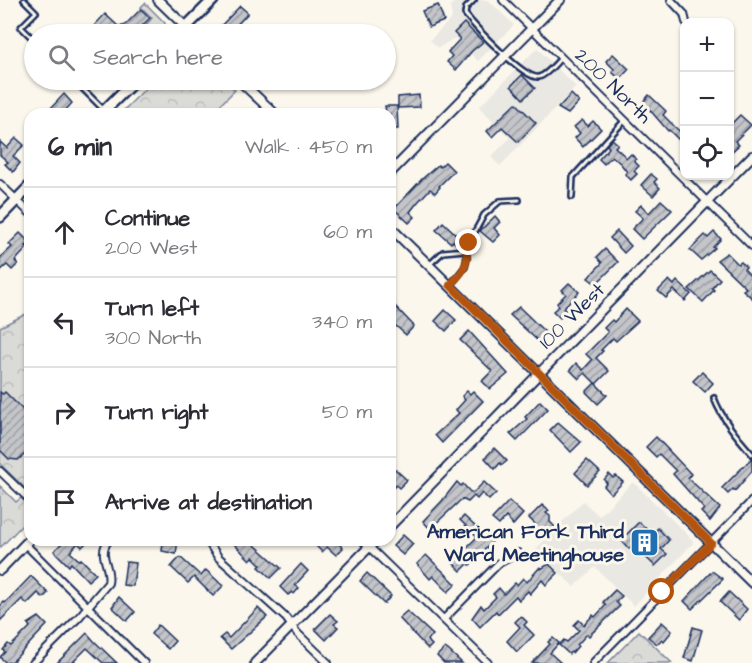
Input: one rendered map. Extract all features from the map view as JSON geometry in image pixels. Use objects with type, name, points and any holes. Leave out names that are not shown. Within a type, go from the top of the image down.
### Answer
[{"type":"main road","points":[[193,24],[213,0]]},
{"type":"main road","points":[[107,108],[125,90]]},
{"type":"main road","points":[[0,217],[24,192]]},
{"type":"street","points":[[158,0],[179,24]]},
{"type":"street","name":"200 North","points":[[503,0],[752,246]]},
{"type":"street","points":[[396,167],[560,0]]},
{"type":"street","points":[[671,0],[685,18]]},
{"type":"street","points":[[250,90],[269,108]]},
{"type":"street","name":"100 West","points":[[396,520],[752,156]]},
{"type":"street","points":[[0,184],[24,207]]},
{"type":"street","points":[[396,233],[752,582]]},
{"type":"street","points":[[0,471],[24,494]]},
{"type":"street","points":[[593,663],[752,501]]},
{"type":"street","points":[[0,570],[24,546]]},
{"type":"street","points":[[32,546],[144,663]]},
{"type":"street","points":[[33,663],[109,580],[103,554],[104,546]]},
{"type":"street","points":[[211,546],[218,557],[269,601],[328,663]]},
{"type":"street","points":[[255,663],[369,547],[488,663]]},
{"type":"street","points":[[444,619],[499,563],[518,553]]},
{"type":"lane","points":[[24,0],[36,12],[24,24]]},
{"type":"lane","points":[[474,0],[466,8],[465,14],[505,56],[532,76],[538,78],[561,58]]},
{"type":"lane","points":[[83,90],[99,108]]},
{"type":"lane","points":[[572,197],[573,177],[625,120]]},
{"type":"lane","points":[[450,285],[465,267],[467,258],[465,250],[478,224],[500,201],[519,200]]},
{"type":"lane","points":[[429,265],[443,252],[465,250]]},
{"type":"lane","points":[[714,398],[718,410],[752,454]]},
{"type":"shaded area","points":[[456,0],[488,0],[514,25],[478,61],[455,38],[438,48],[430,40],[452,18],[450,6]]},
{"type":"shaded area","points":[[537,48],[576,87],[500,166],[491,157],[510,138],[479,107]]},
{"type":"shaded area","points":[[633,482],[692,539],[693,543],[634,606],[595,567],[574,587],[536,549],[583,501],[599,516]]},
{"type":"green space","points":[[145,3],[165,24],[147,24],[152,18],[141,7]]},
{"type":"green space","points":[[144,90],[235,90],[217,108],[126,108]]},
{"type":"green space","points":[[24,315],[24,487],[0,464],[0,327]]},
{"type":"green space","points":[[0,486],[16,502],[21,498],[24,501],[24,523],[0,548]]},
{"type":"green space","points":[[639,631],[672,663],[608,663]]},
{"type":"building","points":[[438,5],[444,21],[429,27],[422,11]]},
{"type":"building","points":[[240,6],[248,13],[238,24],[223,24]]},
{"type":"building","points":[[141,9],[150,18],[144,24],[126,24]]},
{"type":"building","points":[[105,14],[116,24],[96,24]]},
{"type":"building","points":[[464,23],[483,42],[456,70],[447,62],[452,56],[448,52],[460,39],[454,33]]},
{"type":"building","points":[[613,54],[629,69],[620,79],[612,72],[614,69],[606,61]]},
{"type":"building","points":[[522,75],[535,88],[523,99],[511,86]]},
{"type":"building","points":[[64,94],[72,103],[67,108],[51,108]]},
{"type":"building","points":[[571,94],[579,102],[568,114],[558,108]]},
{"type":"building","points":[[419,95],[420,107],[398,108],[398,97]]},
{"type":"building","points":[[649,95],[666,111],[663,115],[680,131],[680,141],[668,131],[643,102]]},
{"type":"building","points":[[516,103],[536,123],[518,142],[502,127],[492,137],[487,131]]},
{"type":"building","points":[[385,106],[397,106],[398,129],[396,129],[396,108],[385,108]]},
{"type":"building","points":[[740,115],[751,125],[735,141],[739,145],[734,150],[734,126],[734,121]]},
{"type":"building","points":[[582,120],[588,126],[593,121],[601,129],[583,147],[575,138],[580,133],[574,127]]},
{"type":"building","points":[[16,138],[24,145],[13,156],[20,163],[13,172],[5,164],[8,162],[0,155],[0,142],[7,148]]},
{"type":"building","points":[[612,139],[618,144],[615,147],[627,158],[631,154],[636,159],[634,161],[639,166],[634,171],[637,174],[631,180],[625,174],[627,172],[621,164],[612,156],[604,164],[599,159],[609,148],[607,145]]},
{"type":"building","points":[[445,162],[454,171],[435,193],[430,189],[417,203],[410,212],[415,217],[409,223],[396,211],[396,207],[422,179],[438,165],[440,167]]},
{"type":"building","points":[[651,174],[657,179],[654,182],[660,188],[653,196],[641,185]]},
{"type":"building","points":[[661,200],[672,210],[642,239],[632,229],[643,218],[635,211],[641,205],[649,213]]},
{"type":"building","points":[[495,216],[500,222],[494,228],[500,235],[493,242],[480,231]]},
{"type":"building","points":[[443,222],[460,238],[455,243],[453,241],[451,243],[436,230]]},
{"type":"building","points":[[617,231],[631,246],[624,253],[610,238]]},
{"type":"building","points":[[714,232],[721,239],[713,247],[715,248],[701,260],[690,250],[705,235],[708,238]]},
{"type":"building","points":[[20,233],[24,237],[24,251],[15,261],[18,264],[12,270],[7,265],[0,271],[0,258],[12,247],[9,244]]},
{"type":"building","points":[[605,249],[618,262],[596,284],[588,278],[602,263],[597,257]]},
{"type":"building","points":[[727,253],[738,264],[741,262],[752,277],[752,298],[743,290],[746,288],[717,260]]},
{"type":"building","points":[[710,270],[720,279],[703,302],[689,289]]},
{"type":"building","points":[[669,280],[674,285],[677,281],[691,294],[685,301],[674,290],[666,298],[658,291]]},
{"type":"building","points":[[569,283],[579,292],[563,308],[567,312],[560,318],[553,311],[566,294],[562,290]]},
{"type":"building","points":[[396,307],[414,326],[406,335],[396,326]]},
{"type":"building","points":[[519,307],[546,333],[538,341],[510,315]]},
{"type":"building","points":[[626,309],[638,321],[616,341],[613,338],[596,358],[609,371],[596,384],[585,373],[579,379],[570,370],[576,363],[583,370],[592,360],[586,354],[608,332],[604,328],[612,320],[614,322]]},
{"type":"building","points":[[445,310],[456,320],[446,331],[435,321]]},
{"type":"building","points":[[469,331],[508,374],[490,389],[482,381],[492,371],[460,340]]},
{"type":"building","points":[[702,372],[713,383],[705,392],[693,381]]},
{"type":"building","points":[[595,383],[607,395],[598,404],[586,392]]},
{"type":"building","points":[[467,391],[470,394],[473,391],[483,401],[442,443],[435,435],[459,413],[456,410],[465,400],[462,396]]},
{"type":"building","points":[[0,392],[3,394],[5,392],[24,411],[24,455],[18,460],[9,459],[0,450]]},
{"type":"building","points":[[540,401],[548,409],[517,441],[510,434],[527,419],[525,417]]},
{"type":"building","points":[[558,422],[581,442],[571,452],[550,430]]},
{"type":"building","points":[[656,437],[691,474],[688,478],[720,508],[710,521],[701,512],[704,509],[673,474],[676,471],[659,454],[656,457],[646,447]]},
{"type":"building","points":[[494,448],[507,461],[502,465],[500,463],[495,469],[485,458]]},
{"type":"building","points":[[752,458],[752,471],[735,491],[733,489],[728,494],[722,488]]},
{"type":"building","points":[[587,460],[600,472],[587,485],[575,473]]},
{"type":"building","points":[[396,470],[407,480],[399,488],[396,485]]},
{"type":"building","points":[[609,474],[623,482],[611,494],[604,486],[607,483],[604,480]]},
{"type":"building","points":[[457,482],[461,486],[463,484],[472,494],[484,482],[496,493],[489,500],[482,493],[477,499],[474,496],[468,502],[462,499],[430,529],[423,521]]},
{"type":"building","points":[[509,501],[523,514],[513,525],[506,517],[499,525],[492,519]]},
{"type":"building","points":[[542,505],[549,511],[546,513],[556,528],[550,533],[545,528],[540,533],[529,518]]},
{"type":"building","points":[[464,516],[492,542],[461,571],[450,560],[477,537],[460,520]]},
{"type":"building","name":"American Fork Third Ward Meetinghouse","points":[[639,522],[652,534],[658,528],[669,540],[661,549],[667,554],[655,566],[633,545],[629,549],[621,540]]},
{"type":"building","points":[[403,535],[413,544],[403,555],[393,546],[396,546]]},
{"type":"building","points":[[59,546],[75,546],[70,552],[96,574],[88,581],[71,563],[69,566],[54,551]]},
{"type":"building","points":[[162,546],[177,546],[176,554],[162,551]]},
{"type":"building","points":[[236,546],[256,546],[281,568],[271,578],[259,567],[261,565],[253,557],[250,560]]},
{"type":"building","points":[[316,546],[341,546],[343,548],[336,555],[327,547],[322,552]]},
{"type":"building","points":[[426,555],[456,584],[448,592],[433,576],[430,579],[417,564]]},
{"type":"building","points":[[180,557],[201,576],[206,570],[223,586],[213,596],[194,577],[188,583],[171,567]]},
{"type":"building","points":[[126,562],[136,563],[133,586],[123,585]]},
{"type":"building","points":[[301,564],[308,571],[295,585],[299,588],[294,594],[292,592],[288,595],[280,587]]},
{"type":"building","points":[[549,564],[558,573],[546,585],[542,580],[530,594],[528,591],[519,600],[516,596],[498,614],[496,611],[480,627],[472,618],[481,605],[484,609],[496,597],[493,594],[499,588],[504,594],[515,583],[517,585],[523,578],[527,582],[540,567],[541,569]]},
{"type":"building","points":[[712,571],[723,579],[692,609],[684,601]]},
{"type":"building","points":[[367,573],[391,596],[384,604],[360,581]]},
{"type":"building","points":[[31,576],[48,593],[43,598],[38,593],[27,604],[22,599],[0,621],[0,606]]},
{"type":"building","points":[[615,590],[622,596],[616,602],[620,606],[589,636],[587,634],[569,654],[559,645],[564,640],[567,642],[579,630],[574,625],[579,620],[584,625],[593,615],[595,617],[606,605],[603,602]]},
{"type":"building","points":[[729,592],[747,609],[739,620],[720,602]]},
{"type":"building","points":[[119,597],[135,612],[127,621],[112,607]]},
{"type":"building","points":[[258,608],[267,617],[231,649],[220,638],[225,634],[229,638]]},
{"type":"building","points":[[407,611],[433,635],[427,640],[432,645],[428,649],[399,618]]},
{"type":"building","points":[[330,614],[338,621],[334,624],[338,627],[326,640],[315,629]]},
{"type":"building","points":[[521,616],[527,622],[524,625],[534,635],[517,652],[507,641],[520,627],[515,622]]},
{"type":"building","points":[[39,617],[47,625],[13,661],[6,663],[0,657],[5,652],[3,650],[8,644],[11,646],[30,627],[28,624]]},
{"type":"building","points":[[662,622],[672,631],[664,641],[662,639],[657,644],[648,637]]},
{"type":"building","points":[[158,625],[175,641],[168,649],[151,634]]},
{"type":"building","points":[[693,627],[702,630],[693,661],[684,658]]},
{"type":"building","points":[[87,633],[117,663],[103,663],[87,648],[72,663],[57,663]]},
{"type":"building","points":[[553,638],[559,643],[550,653],[561,663],[532,663],[550,644],[548,642]]},
{"type":"building","points":[[445,648],[462,663],[444,663],[437,656]]},
{"type":"place","name":"American Fork Third Ward Meetinghouse","points":[[645,543]]},
{"type":"route","points":[[469,243],[465,250],[467,258],[465,267],[450,285],[711,543],[662,592]]}]
